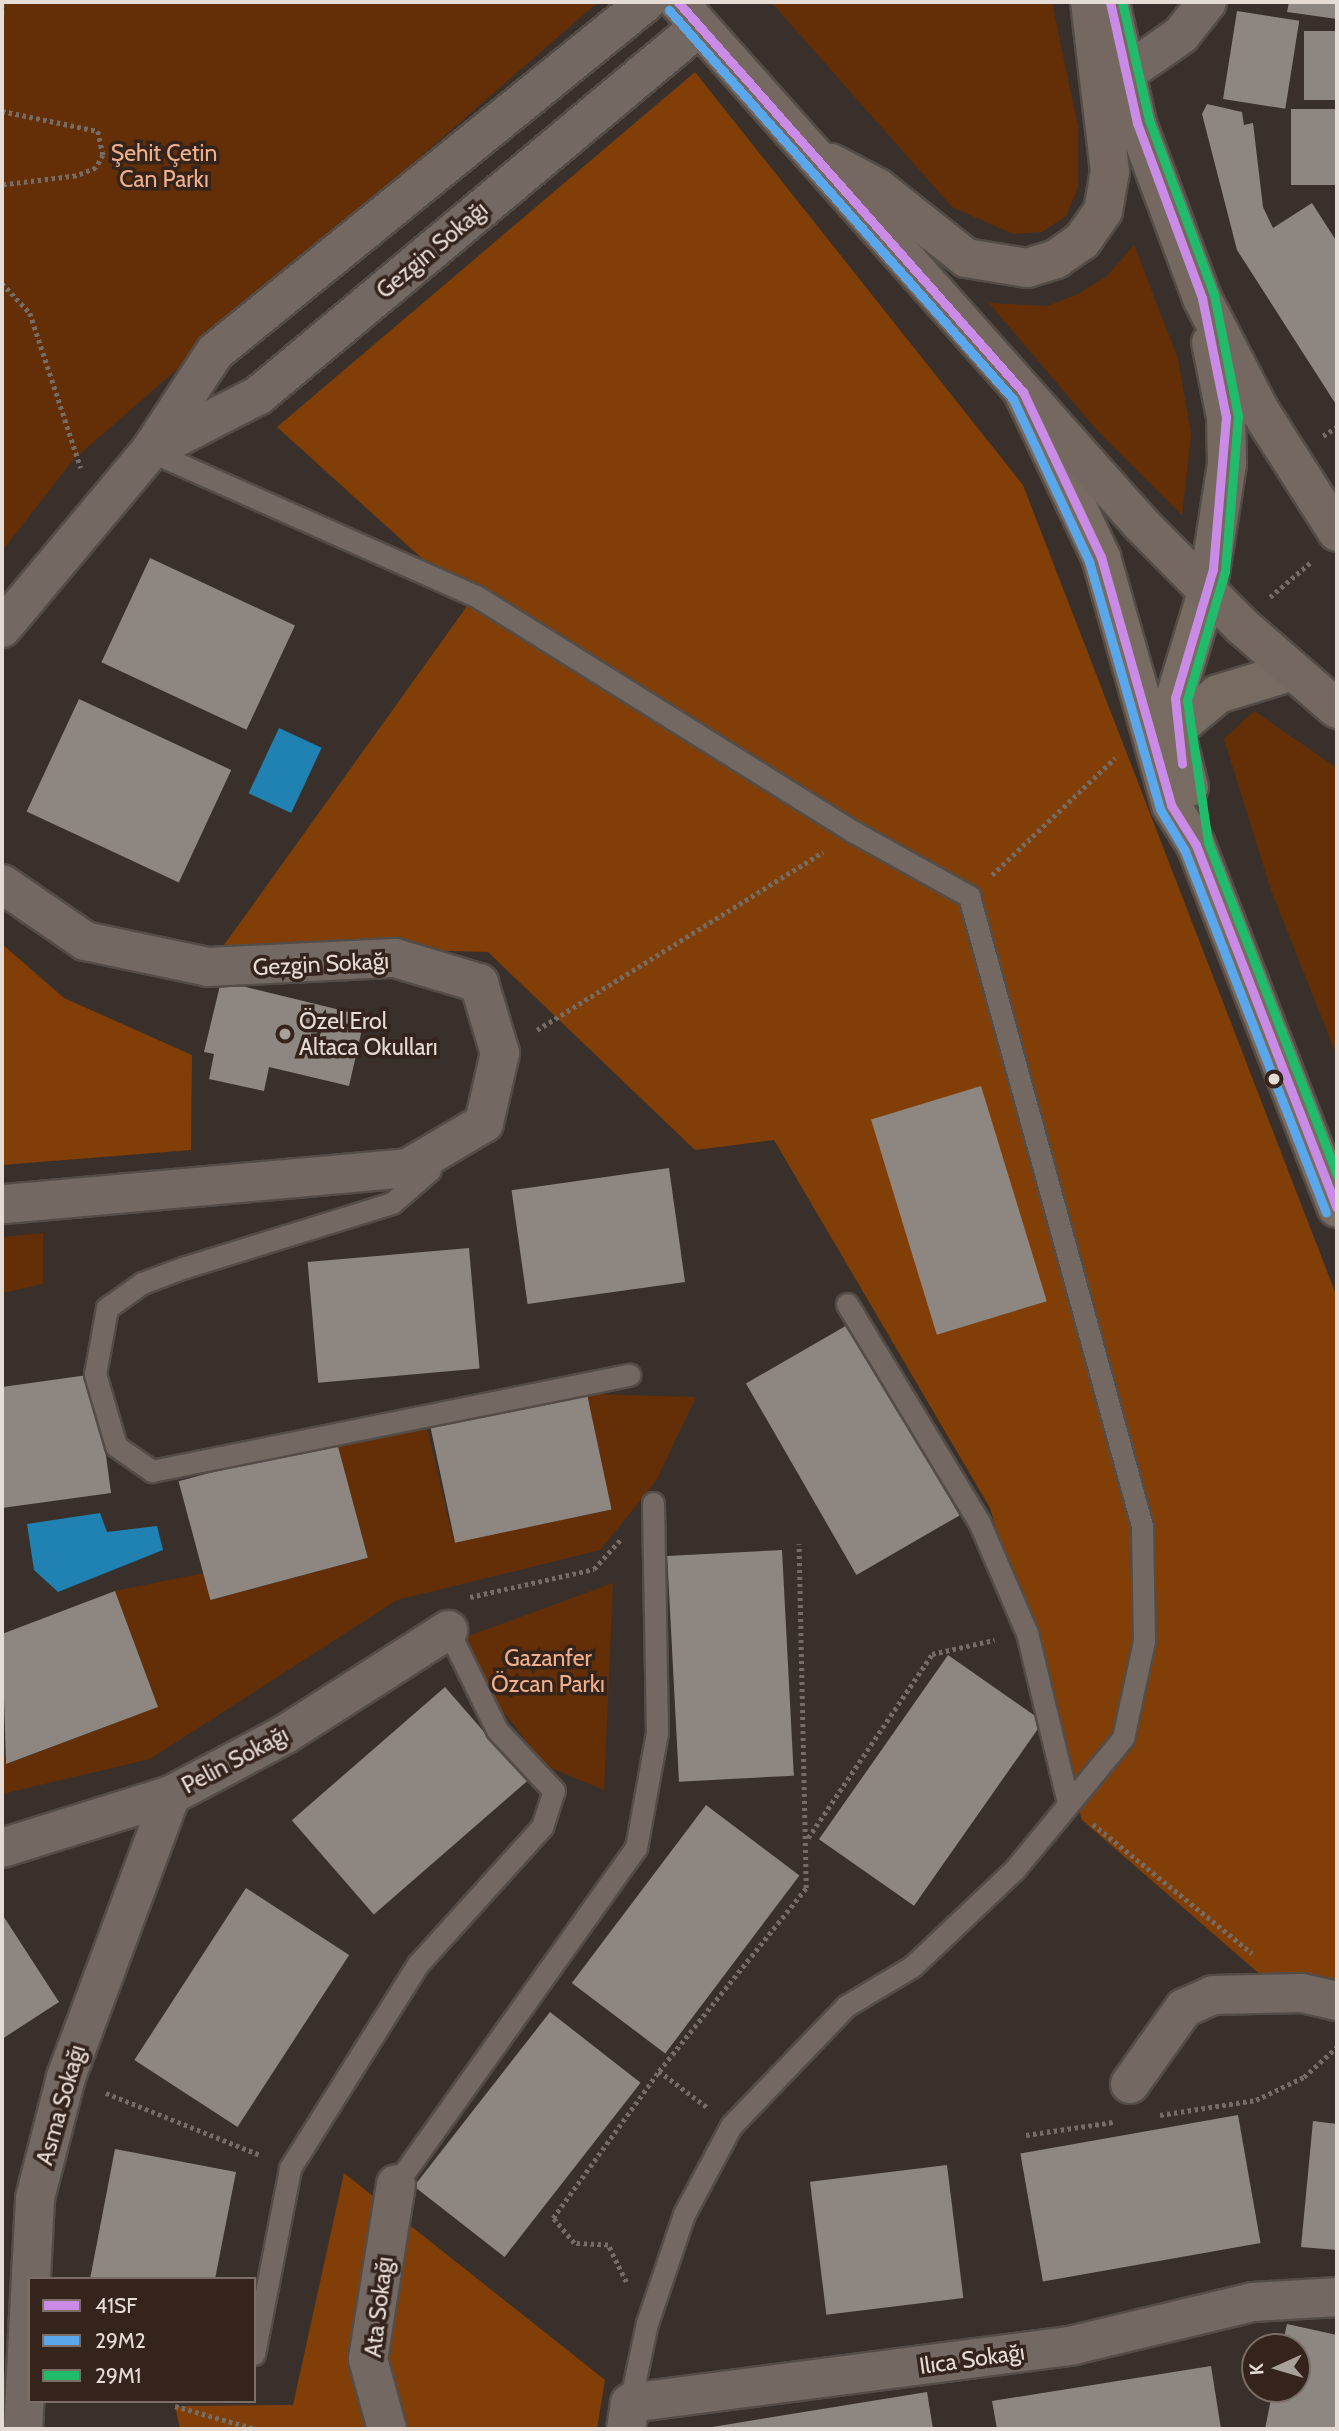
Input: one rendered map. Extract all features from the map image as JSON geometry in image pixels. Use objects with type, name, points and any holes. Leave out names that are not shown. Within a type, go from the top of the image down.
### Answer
[{"type":"main road","points":[[810,153],[878,188],[966,258],[1027,268],[1056,259],[1082,242],[1103,211],[1110,172],[1090,2]]},
{"type":"main road","points":[[1110,2],[1125,74],[1202,298],[1260,411],[1337,532]]},
{"type":"main road","points":[[688,14],[1023,392],[1207,592],[1337,709]]},
{"type":"main road","points":[[1196,845],[1175,730],[1181,666],[1207,592],[1227,452],[1202,298]]},
{"type":"main road","points":[[1023,392],[1101,557],[1149,740],[1171,805],[1196,845],[1337,1208]]},
{"type":"main road","points":[[1175,730],[1218,694],[1293,671]]},
{"type":"street","name":"Gezgin Sokağı","points":[[2,628],[150,450],[215,352],[646,2]]},
{"type":"street","points":[[1125,74],[1181,35],[1207,2]]},
{"type":"street","name":"Gezgin Sokağı","points":[[150,450],[259,395],[688,14]]},
{"type":"street","name":"Gezgin Sokağı","points":[[2,884],[85,941],[208,967],[396,958],[479,984],[500,1053],[484,1123]]},
{"type":"street","points":[[2,1204],[408,1168],[484,1123]]},
{"type":"street","name":"Pelin Sokağı","points":[[2,1848],[171,1795],[284,1735],[448,1630]]},
{"type":"street","name":"Asma Sokağı","points":[[29,2277],[31,2231],[66,2077],[171,1795]]},
{"type":"street","points":[[1130,2084],[1184,2008],[1213,1995],[1320,1997]]},
{"type":"street","name":"Ata Sokağı","points":[[387,2429],[368,2358],[396,2184]]},
{"type":"street","name":"Ilıca Sokağı","points":[[628,2416],[1074,2345],[1254,2302],[1337,2297]]},
{"type":"street","name":"Asma Sokağı","points":[[23,2429],[28,2305]]},
{"type":"lane","points":[[150,450],[477,596],[854,832],[969,896],[1142,1526],[1144,1641],[1123,1738],[994,1889],[913,1966],[846,2006],[731,2126],[684,2214],[647,2323],[628,2416]]},
{"type":"lane","points":[[484,1123],[391,1203],[185,1267],[142,1283],[107,1308],[94,1374],[116,1446],[152,1471],[629,1375]]},
{"type":"lane","points":[[847,1304],[980,1524],[1027,1633],[1068,1804]]},
{"type":"lane","points":[[396,2184],[636,1848],[657,1733],[653,1503]]},
{"type":"lane","points":[[256,2344],[290,2168],[418,1964],[542,1827],[554,1791],[497,1730],[448,1630]]},
{"type":"path","points":[[2,4],[2,17]]},
{"type":"path","points":[[2,111],[98,131],[103,155],[96,168],[76,176],[2,185]]},
{"type":"path","points":[[2,284],[30,313],[74,436],[93,520]]},
{"type":"path","points":[[969,896],[1115,758],[1113,745]]},
{"type":"path","points":[[500,1053],[854,832]]},
{"type":"path","points":[[448,1630],[472,1595],[594,1569],[653,1503]]},
{"type":"path","points":[[647,2323],[608,2245],[574,2244],[553,2218],[659,2071],[806,1888],[808,1839],[799,1544]]},
{"type":"path","points":[[808,1839],[932,1654],[1027,1633]]},
{"type":"path","points":[[1068,1804],[1320,1997]]},
{"type":"path","points":[[1148,2117],[1256,2100],[1304,2077],[1337,2047]]},
{"type":"path","points":[[659,2071],[731,2126]]},
{"type":"path","points":[[66,2077],[290,2168]]},
{"type":"path","points":[[1026,2135],[1121,2121]]},
{"type":"path","points":[[175,2406],[256,2429]]},
{"type":"green space","name":"Şehit Çetin Can Parkı","points":[[2,2],[598,2],[73,460],[2,551]]},
{"type":"green space","points":[[771,2],[1052,2],[1078,127],[1078,187],[1066,216],[1042,232],[1013,234],[952,207]]},
{"type":"green space","points":[[1134,245],[1178,359],[1191,435],[1182,515],[1096,429],[989,303],[1047,306],[1076,295],[1106,277]]},
{"type":"green space","points":[[1254,711],[1337,768],[1337,1056],[1271,890],[1224,739]]},
{"type":"green space","points":[[43,1233],[43,1284],[2,1293],[2,1237]]},
{"type":"green space","points":[[587,1394],[696,1397],[656,1481],[600,1550],[397,1600],[150,1759],[2,1794],[2,1753],[7,1764],[158,1707],[115,1591],[204,1573],[211,1600],[368,1558],[336,1439],[427,1428],[454,1542],[610,1510]]},
{"type":"green space","name":"Gazanfer Özcan Parkı","points":[[613,1583],[604,1790],[546,1766],[449,1643]]},
{"type":"shaded area","points":[[695,72],[1023,485],[1337,1297],[1337,2013],[1286,1997],[1082,1820],[990,1508],[774,1140],[695,1150],[488,952],[224,945],[470,602],[277,427]]},
{"type":"shaded area","points":[[2,944],[64,998],[192,1055],[191,1150],[2,1165]]},
{"type":"shaded area","points":[[344,2173],[605,2380],[597,2429],[180,2429],[175,2406],[293,2405]]},
{"type":"water","points":[[279,728],[322,748],[291,813],[249,793]]},
{"type":"water","points":[[100,1513],[107,1532],[157,1526],[163,1550],[58,1592],[34,1570],[27,1524]]},
{"type":"building","points":[[1289,2],[1337,2],[1337,19],[1287,12]]},
{"type":"building","points":[[1237,11],[1299,21],[1285,109],[1223,99]]},
{"type":"building","points":[[1304,31],[1337,31],[1337,100],[1304,100]]},
{"type":"building","points":[[1207,104],[1242,112],[1244,125],[1253,123],[1263,207],[1273,228],[1312,203],[1337,242],[1337,406],[1237,250],[1202,114]]},
{"type":"building","points":[[1291,109],[1337,109],[1337,185],[1291,185]]},
{"type":"building","points":[[150,558],[295,626],[246,730],[101,662]]},
{"type":"building","points":[[79,699],[231,770],[179,882],[27,811]]},
{"type":"building","name":"Özel Erol Altaca Okulları","points":[[221,981],[365,1016],[349,1086],[269,1067],[264,1091],[209,1079],[214,1054],[204,1052]]},
{"type":"building","points":[[981,1086],[1047,1301],[937,1335],[871,1120]]},
{"type":"building","points":[[669,1168],[685,1282],[528,1304],[512,1190]]},
{"type":"building","points":[[469,1248],[480,1369],[318,1383],[308,1262]]},
{"type":"building","points":[[849,1324],[960,1515],[856,1575],[746,1384]]},
{"type":"building","points":[[95,1374],[111,1493],[2,1508],[2,1387]]},
{"type":"building","points":[[587,1394],[612,1509],[455,1543],[430,1427]]},
{"type":"building","points":[[336,1439],[368,1558],[210,1600],[179,1481]]},
{"type":"building","points":[[782,1550],[794,1776],[679,1782],[667,1556]]},
{"type":"building","points":[[115,1591],[158,1707],[6,1764],[2,1634]]},
{"type":"building","points":[[948,1655],[1043,1722],[914,1906],[819,1839]]},
{"type":"building","points":[[445,1687],[527,1781],[374,1915],[292,1820]]},
{"type":"building","points":[[706,1805],[799,1875],[665,2054],[572,1983]]},
{"type":"building","points":[[246,1888],[349,1955],[238,2127],[134,2060]]},
{"type":"building","points":[[2,1914],[59,2002],[2,2039]]},
{"type":"building","points":[[550,2012],[641,2083],[505,2257],[414,2186]]},
{"type":"building","points":[[1238,2115],[1261,2243],[1043,2281],[1020,2153]]},
{"type":"building","points":[[1313,2121],[1337,2124],[1337,2250],[1301,2247]]},
{"type":"building","points":[[115,2149],[236,2172],[215,2277],[90,2277]]},
{"type":"building","points":[[947,2165],[963,2298],[826,2315],[810,2182]]},
{"type":"building","points":[[1287,2324],[1337,2335],[1337,2429],[1265,2429],[1270,2403],[1311,2403],[1311,2333],[1285,2333]]},
{"type":"building","points":[[1211,2366],[1221,2429],[997,2429],[992,2401]]},
{"type":"building","points":[[927,2392],[933,2429],[712,2429],[712,2427]]},
{"type":"transit line","name":"41SF","points":[[678,2],[1023,392],[1101,557],[1171,805],[1196,845],[1337,1208]]},
{"type":"transit line","name":"41SF","points":[[1110,2],[1137,123],[1202,298],[1226,417],[1213,569],[1175,698],[1182,764]]},
{"type":"transit line","name":"29M1","points":[[1122,2],[1149,120],[1214,295],[1238,416],[1225,571],[1187,700],[1208,842],[1337,1175]]},
{"type":"transit line","name":"29M2","points":[[669,10],[1013,399],[1089,561],[1160,809],[1185,851],[1326,1212]]},
{"type":"place","name":"Özel Erol Altaca Okulları","points":[[285,1034]]}]
